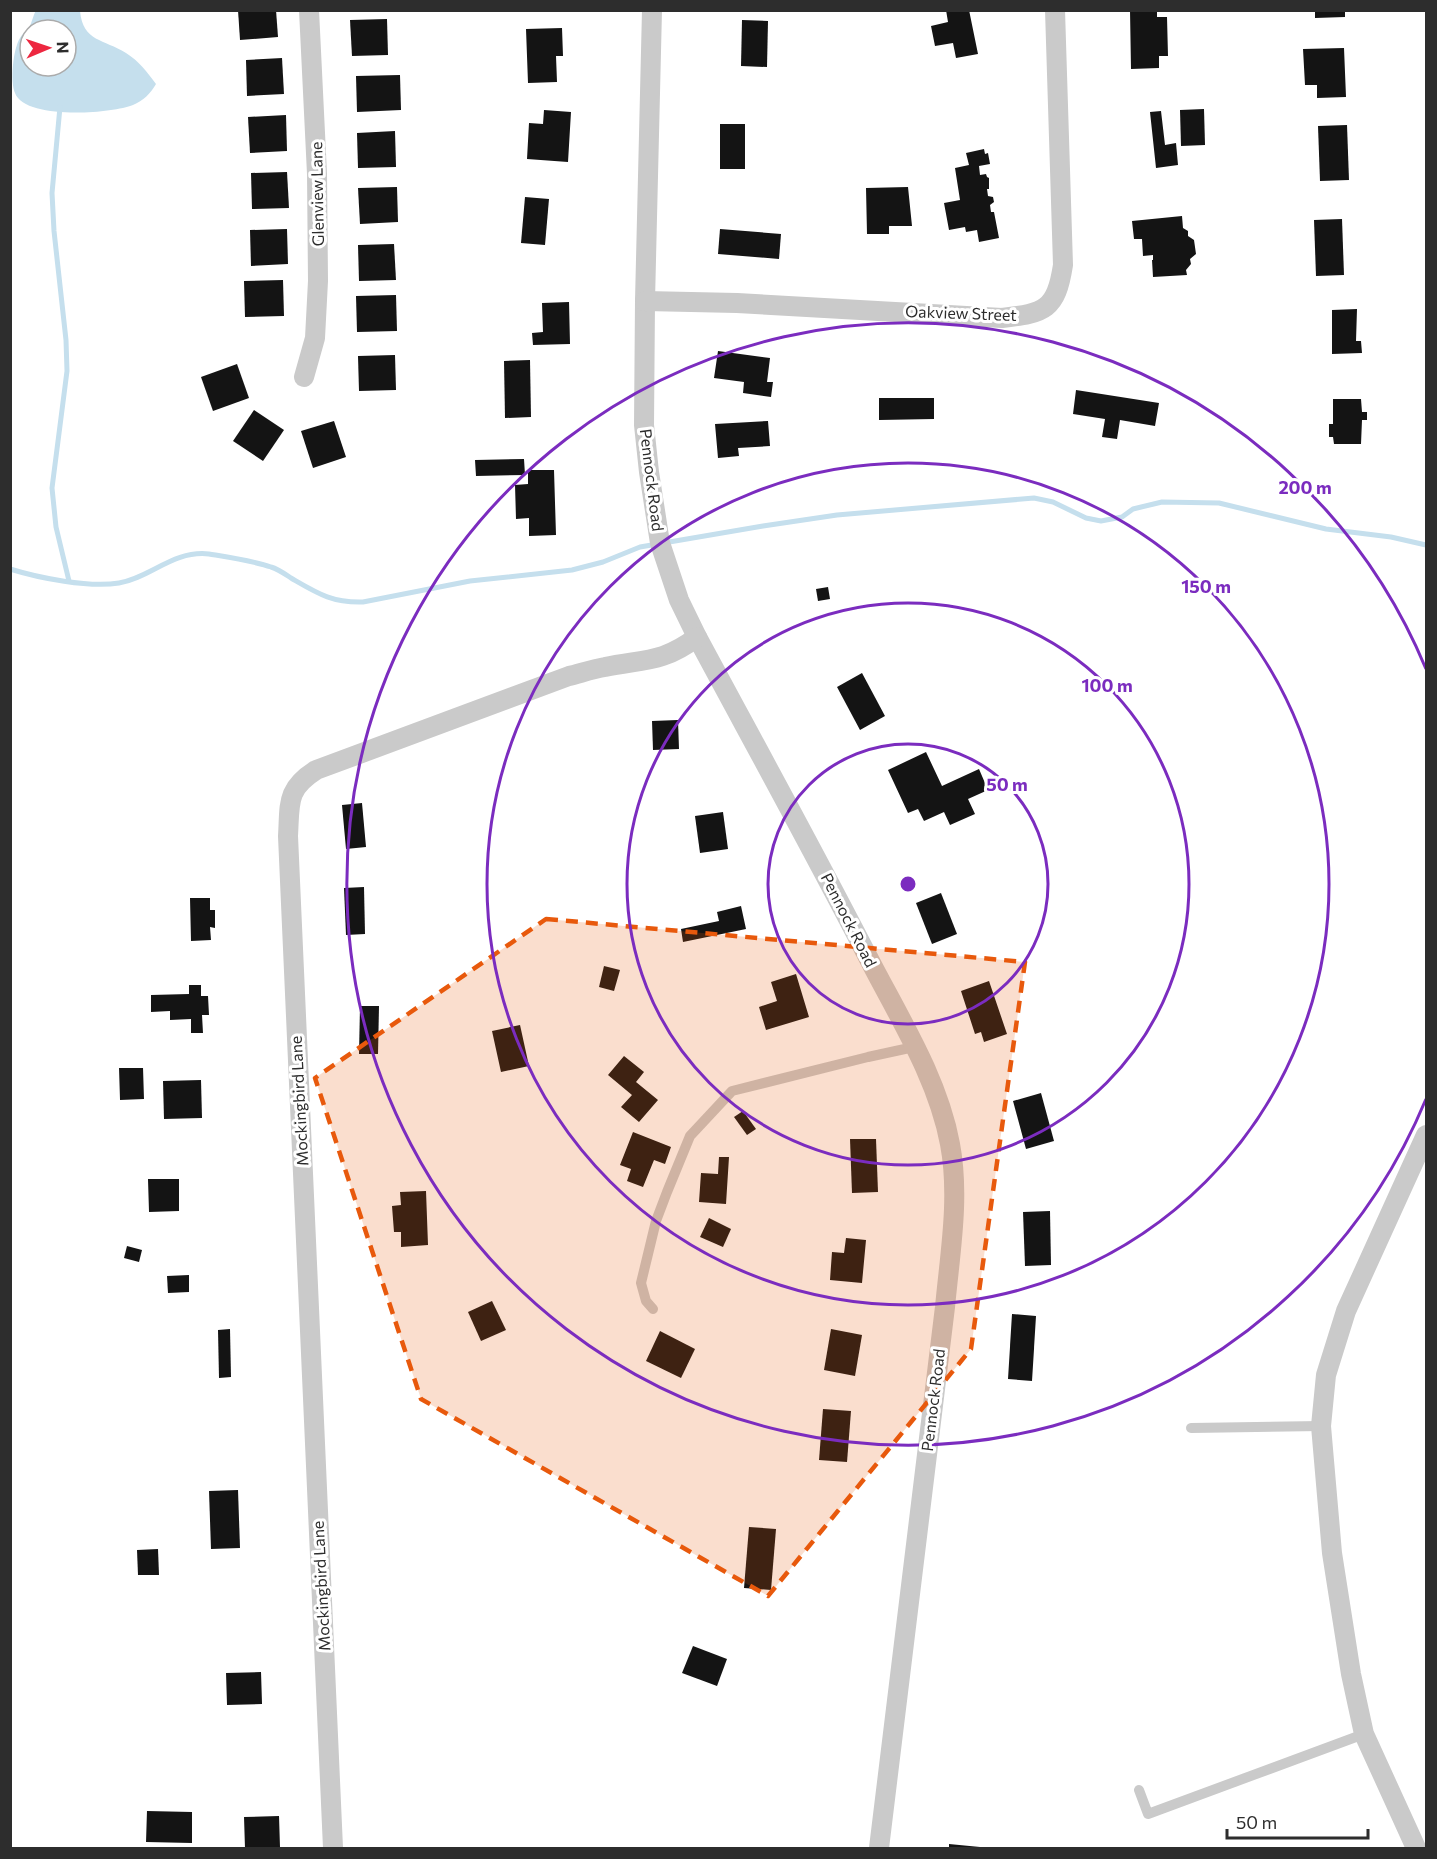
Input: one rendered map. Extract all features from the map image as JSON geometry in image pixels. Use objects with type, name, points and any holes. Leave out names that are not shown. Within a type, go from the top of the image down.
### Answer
[{"type":"street","name":"Glenview Lane","points":[[304,377],[315,338],[318,281],[317,174],[309,10]]},
{"type":"street","name":"Pennock Road","points":[[652,10],[644,425],[660,543],[679,600],[697,637],[830,883],[914,1047],[939,1104],[950,1144],[953,1218],[945,1307],[879,1848]]},
{"type":"street","name":"Oakview Street","points":[[645,301],[737,303],[1002,318],[1043,311],[1054,300],[1060,284],[1063,265],[1055,10]]},
{"type":"street","name":"Mockingbird Lane","points":[[333,1848],[288,836],[290,804],[294,790],[304,778],[316,770],[569,676],[668,655],[697,637]]},
{"type":"street","points":[[1416,1848],[1364,1734],[1351,1674],[1332,1553],[1321,1425],[1326,1375],[1346,1311],[1426,1135]]},
{"type":"lane","points":[[653,1309],[646,1301],[641,1283],[656,1221],[690,1136],[732,1091],[914,1047]]},
{"type":"lane","points":[[1191,1428],[1321,1425]]},
{"type":"lane","points":[[1139,1790],[1148,1814],[1364,1734]]},
{"type":"highlighted area","points":[[546,919],[1025,962],[971,1349],[768,1596],[421,1399],[315,1078]]},
{"type":"water","points":[[36,10],[80,11],[85,29],[90,34],[126,53],[146,71],[156,84],[137,103],[106,111],[51,111],[34,108],[22,102],[13,88],[14,57],[18,43],[18,78],[78,78],[78,18],[33,18]]},
{"type":"building","points":[[238,10],[276,10],[278,37],[240,40]]},
{"type":"building","points":[[946,10],[969,10],[978,54],[956,58],[953,43],[935,46],[931,26],[948,22]]},
{"type":"building","points":[[1130,10],[1157,10],[1157,17],[1167,17],[1168,56],[1159,56],[1159,68],[1131,69]]},
{"type":"building","points":[[1315,10],[1345,10],[1345,17],[1315,18]]},
{"type":"building","points":[[387,19],[388,55],[352,56],[350,20]]},
{"type":"building","points":[[742,20],[768,21],[767,67],[741,66]]},
{"type":"building","points":[[562,28],[563,56],[556,56],[557,82],[528,83],[526,29]]},
{"type":"building","points":[[1344,48],[1346,97],[1317,98],[1317,85],[1305,85],[1303,49]]},
{"type":"building","points":[[282,58],[284,94],[247,96],[246,60]]},
{"type":"building","points":[[400,75],[401,110],[357,112],[356,76]]},
{"type":"building","points":[[1204,109],[1205,145],[1181,146],[1180,110]]},
{"type":"building","points":[[544,110],[571,112],[568,162],[527,159],[529,123],[543,124]]},
{"type":"building","points":[[1161,111],[1165,145],[1176,143],[1178,165],[1156,168],[1150,112]]},
{"type":"building","points":[[286,115],[287,151],[250,153],[248,117]]},
{"type":"building","points":[[720,124],[745,124],[745,169],[720,169]]},
{"type":"building","points":[[1347,125],[1349,180],[1320,181],[1318,126]]},
{"type":"building","points":[[395,131],[396,167],[358,168],[357,133]]},
{"type":"building","points":[[984,149],[985,154],[988,153],[990,164],[979,166],[980,175],[986,174],[989,178],[988,196],[993,197],[994,202],[990,205],[991,212],[994,212],[999,238],[979,242],[977,230],[966,232],[965,227],[949,230],[944,203],[960,200],[955,168],[969,165],[966,153]]},
{"type":"building","points":[[287,172],[289,208],[252,209],[251,173]]},
{"type":"building","points":[[397,187],[398,222],[360,224],[358,188]]},
{"type":"building","points":[[908,187],[912,226],[889,226],[889,234],[867,234],[866,188]]},
{"type":"building","points":[[525,197],[549,199],[545,245],[521,243]]},
{"type":"building","points":[[1182,216],[1183,228],[1194,240],[1196,254],[1190,259],[1191,264],[1186,270],[1187,275],[1153,277],[1153,255],[1143,256],[1142,239],[1134,239],[1132,221]]},
{"type":"building","points":[[1342,219],[1344,275],[1316,276],[1314,220]]},
{"type":"building","points":[[287,229],[288,264],[251,266],[250,230]]},
{"type":"building","points":[[720,229],[781,234],[779,259],[718,254]]},
{"type":"building","points":[[394,244],[396,280],[359,281],[358,245]]},
{"type":"building","points":[[283,280],[284,316],[245,317],[244,281]]},
{"type":"building","points":[[396,295],[397,331],[357,332],[356,296]]},
{"type":"building","points":[[569,302],[570,344],[533,345],[532,333],[543,332],[542,303]]},
{"type":"building","points":[[1357,309],[1356,341],[1361,341],[1362,353],[1332,354],[1332,310]]},
{"type":"building","points":[[718,351],[770,358],[767,382],[773,382],[771,397],[743,393],[744,382],[714,378]]},
{"type":"building","points":[[395,355],[396,390],[359,391],[358,356]]},
{"type":"building","points":[[530,360],[531,417],[505,418],[504,361]]},
{"type":"building","points":[[237,364],[249,398],[213,411],[201,377]]},
{"type":"building","points":[[1076,390],[1159,403],[1155,426],[1120,420],[1117,439],[1102,437],[1105,419],[1073,414]]},
{"type":"building","points":[[879,398],[934,398],[934,419],[879,420]]},
{"type":"building","points":[[1333,399],[1361,399],[1362,412],[1367,412],[1367,420],[1362,420],[1361,444],[1334,444],[1333,437],[1329,437],[1329,424],[1333,424]]},
{"type":"building","points":[[254,410],[284,430],[263,461],[233,441]]},
{"type":"building","points":[[334,421],[346,457],[313,468],[301,431]]},
{"type":"building","points":[[768,421],[770,446],[738,448],[739,456],[718,458],[715,424]]},
{"type":"building","points":[[524,459],[525,475],[476,476],[475,460]]},
{"type":"building","points":[[528,470],[554,470],[556,535],[529,536],[529,518],[516,519],[515,485],[528,484]]},
{"type":"building","points":[[828,587],[830,599],[818,601],[816,589]]},
{"type":"building","points":[[862,673],[885,716],[860,730],[837,687]]},
{"type":"building","points":[[678,720],[679,749],[653,750],[652,721]]},
{"type":"building","points":[[926,752],[942,786],[979,769],[988,790],[968,799],[975,814],[950,825],[944,812],[924,821],[918,809],[908,813],[888,770]]},
{"type":"building","points":[[362,803],[366,847],[346,849],[342,805]]},
{"type":"building","points":[[723,812],[728,849],[700,853],[695,816]]},
{"type":"building","points":[[364,887],[365,934],[346,935],[344,888]]},
{"type":"building","points":[[941,893],[957,934],[932,944],[916,903]]},
{"type":"building","points":[[190,898],[210,898],[210,910],[215,910],[215,928],[210,927],[211,940],[191,941]]},
{"type":"building","points":[[741,906],[746,929],[683,942],[681,929],[719,921],[717,912]]},
{"type":"building","points":[[604,966],[620,970],[614,991],[599,987]]},
{"type":"building","points":[[796,974],[809,1017],[766,1030],[759,1007],[777,1001],[771,982]]},
{"type":"building","points":[[989,981],[1007,1034],[984,1042],[981,1032],[975,1034],[961,991]]},
{"type":"building","points":[[189,985],[201,985],[201,996],[208,996],[209,1015],[202,1015],[203,1033],[191,1033],[191,1019],[170,1020],[170,1011],[151,1012],[151,995],[189,994]]},
{"type":"building","points":[[360,1006],[379,1006],[378,1054],[359,1054]]},
{"type":"building","points":[[520,1025],[529,1066],[501,1072],[492,1031]]},
{"type":"building","points":[[624,1056],[644,1072],[636,1082],[658,1100],[639,1122],[621,1107],[632,1095],[608,1075]]},
{"type":"building","points":[[119,1068],[143,1068],[144,1099],[120,1100]]},
{"type":"building","points":[[201,1080],[202,1118],[164,1119],[163,1081]]},
{"type":"building","points":[[1041,1093],[1054,1141],[1026,1149],[1013,1101]]},
{"type":"building","points":[[743,1111],[756,1129],[747,1135],[734,1117]]},
{"type":"building","points":[[633,1132],[671,1147],[665,1164],[654,1160],[643,1187],[627,1181],[631,1169],[620,1165]]},
{"type":"building","points":[[850,1139],[876,1139],[878,1192],[852,1193]]},
{"type":"building","points":[[719,1157],[729,1157],[726,1204],[699,1202],[701,1173],[718,1174]]},
{"type":"building","points":[[148,1179],[179,1179],[179,1211],[149,1212]]},
{"type":"building","points":[[426,1191],[428,1245],[401,1247],[401,1232],[394,1232],[392,1206],[401,1205],[400,1192]]},
{"type":"building","points":[[1050,1211],[1051,1265],[1025,1266],[1023,1212]]},
{"type":"building","points":[[709,1218],[731,1229],[723,1247],[700,1237]]},
{"type":"building","points":[[846,1238],[866,1240],[862,1283],[830,1280],[832,1252],[844,1253]]},
{"type":"building","points":[[127,1246],[142,1250],[139,1262],[124,1258]]},
{"type":"building","points":[[189,1275],[189,1292],[168,1293],[167,1276]]},
{"type":"building","points":[[492,1301],[506,1330],[481,1341],[468,1312]]},
{"type":"building","points":[[1012,1314],[1036,1316],[1032,1381],[1008,1379]]},
{"type":"building","points":[[230,1329],[231,1377],[219,1378],[218,1330]]},
{"type":"building","points":[[831,1329],[862,1335],[855,1376],[824,1370]]},
{"type":"building","points":[[660,1331],[695,1349],[681,1378],[646,1361]]},
{"type":"building","points":[[823,1409],[851,1411],[847,1462],[819,1460]]},
{"type":"building","points":[[238,1490],[240,1548],[211,1549],[209,1491]]},
{"type":"building","points":[[749,1527],[776,1529],[771,1590],[744,1588]]},
{"type":"building","points":[[158,1549],[159,1575],[138,1575],[137,1550]]},
{"type":"building","points":[[693,1646],[727,1659],[717,1686],[682,1673]]},
{"type":"building","points":[[261,1672],[262,1704],[227,1705],[226,1673]]},
{"type":"building","points":[[147,1811],[192,1812],[192,1843],[146,1842]]},
{"type":"building","points":[[279,1816],[280,1848],[245,1848],[244,1817]]},
{"type":"building","points":[[949,1844],[980,1847],[980,1848],[949,1848]]},
{"type":"waterway","points":[[60,107],[52,193],[67,371],[52,488],[56,527],[69,581]]},
{"type":"waterway","points":[[10,569],[64,581],[107,584],[130,580],[184,556],[209,554],[240,559],[279,570],[333,599],[363,602],[470,581],[572,570],[603,562],[640,547],[763,526],[837,515],[1034,498],[1053,502],[1086,518],[1101,521],[1122,517],[1133,509],[1162,502],[1219,503],[1326,529],[1391,537],[1426,545]]}]
